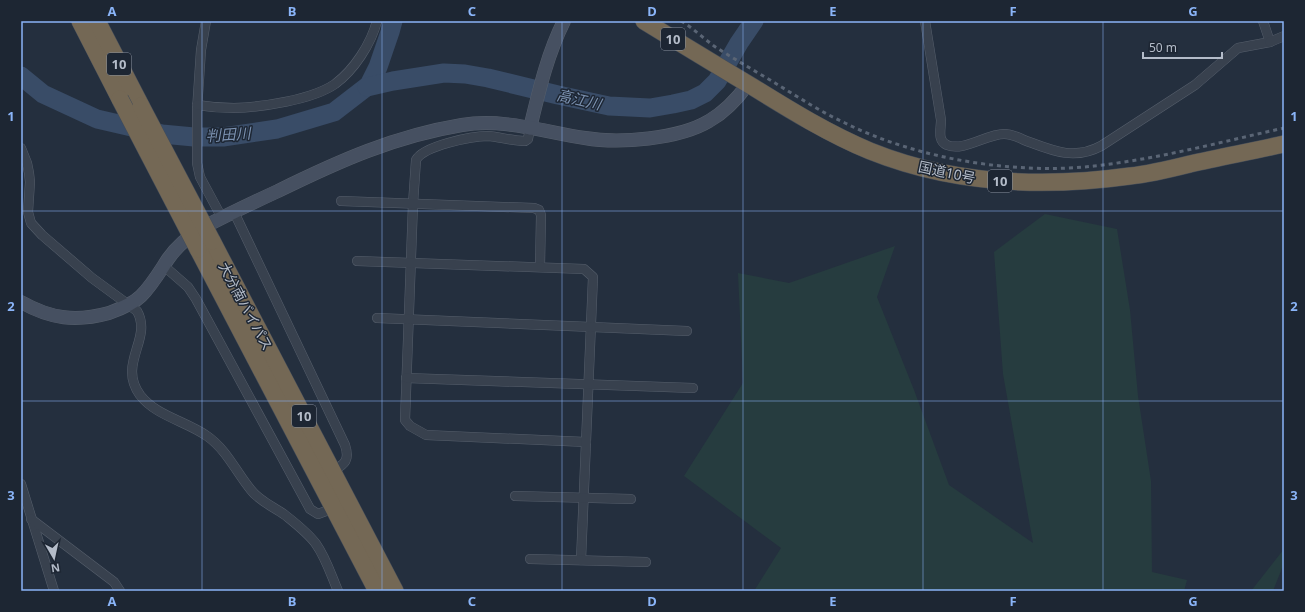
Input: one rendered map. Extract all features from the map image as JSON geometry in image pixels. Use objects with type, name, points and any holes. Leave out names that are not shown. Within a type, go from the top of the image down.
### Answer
[{"type":"highway","name":"大分南バイパス","points":[[80,21],[120,98],[333,471],[395,591]]},
{"type":"highway","name":"大分南バイパス","points":[[97,21],[141,106],[205,245],[334,508],[377,591]]},
{"type":"highway","name":"国道10号","points":[[644,21],[830,132],[869,150],[905,163],[940,172],[983,179],[1041,183],[1075,182],[1111,179],[1158,171],[1284,144]]},
{"type":"street","points":[[206,21],[201,50],[197,108],[197,163],[200,177],[222,218]]},
{"type":"street","points":[[197,108],[255,106],[318,93],[334,84],[347,74],[368,43],[377,21]]},
{"type":"street","points":[[564,21],[545,67],[528,139],[525,141],[479,137],[452,142],[424,152],[418,156],[415,164],[404,420],[410,426],[426,435],[586,442]]},
{"type":"street","points":[[925,21],[941,120],[940,136],[946,145],[956,147],[1005,134],[1063,153],[1084,153],[1094,150],[1195,85],[1238,48],[1270,42],[1284,36]]},
{"type":"street","points":[[1263,21],[1270,42]]},
{"type":"street","points":[[21,302],[58,317],[77,319],[113,312],[129,304],[140,296],[174,252],[188,238],[202,228],[342,160],[398,140],[447,128],[479,123],[532,122],[585,138],[614,142],[674,134],[698,127],[710,121],[735,100],[742,80]]},
{"type":"street","points":[[21,148],[28,163],[30,182],[28,212],[31,222],[42,235],[92,278],[129,304],[141,317],[142,331],[132,364],[133,379],[139,394],[150,405],[207,436],[220,448],[251,491],[284,514],[308,534],[316,544],[326,562],[338,591]]},
{"type":"street","points":[[341,201],[534,208],[539,210],[541,215],[540,267]]},
{"type":"street","points":[[234,212],[348,452],[342,465],[333,471]]},
{"type":"street","points":[[357,261],[584,269],[593,277],[581,560]]},
{"type":"street","points":[[164,266],[188,287],[196,299],[310,509],[318,514],[334,508]]},
{"type":"street","points":[[377,318],[687,331]]},
{"type":"street","points":[[406,378],[693,388]]},
{"type":"street","points":[[21,484],[54,591]]},
{"type":"street","points":[[515,496],[632,499]]},
{"type":"street","points":[[32,519],[114,582],[120,591]]},
{"type":"street","points":[[530,559],[646,562]]},
{"type":"green space","points":[[1045,214],[1117,229],[1130,310],[1138,396],[1151,481],[1152,572],[1187,580],[1184,591],[754,591],[781,548],[684,476],[743,383],[738,273],[789,283],[895,246],[877,297],[914,390],[949,485],[1033,543],[1003,374],[994,252]]},
{"type":"green space","points":[[1284,549],[1284,563],[1273,591],[1251,591]]},
{"type":"waterway","name":"判田川","points":[[21,76],[43,94],[97,119],[162,134],[194,137],[223,137],[277,129],[334,112],[369,85],[378,67],[393,21]]},
{"type":"waterway","name":"高江川","points":[[367,87],[393,81],[444,73],[465,74],[609,106],[650,108],[691,100],[705,93],[717,81],[739,43],[754,21]]},
{"type":"railway","points":[[681,21],[714,46],[836,119],[873,136],[903,146],[935,155],[967,161],[999,166],[1032,168],[1094,166],[1166,155],[1284,128]]}]
